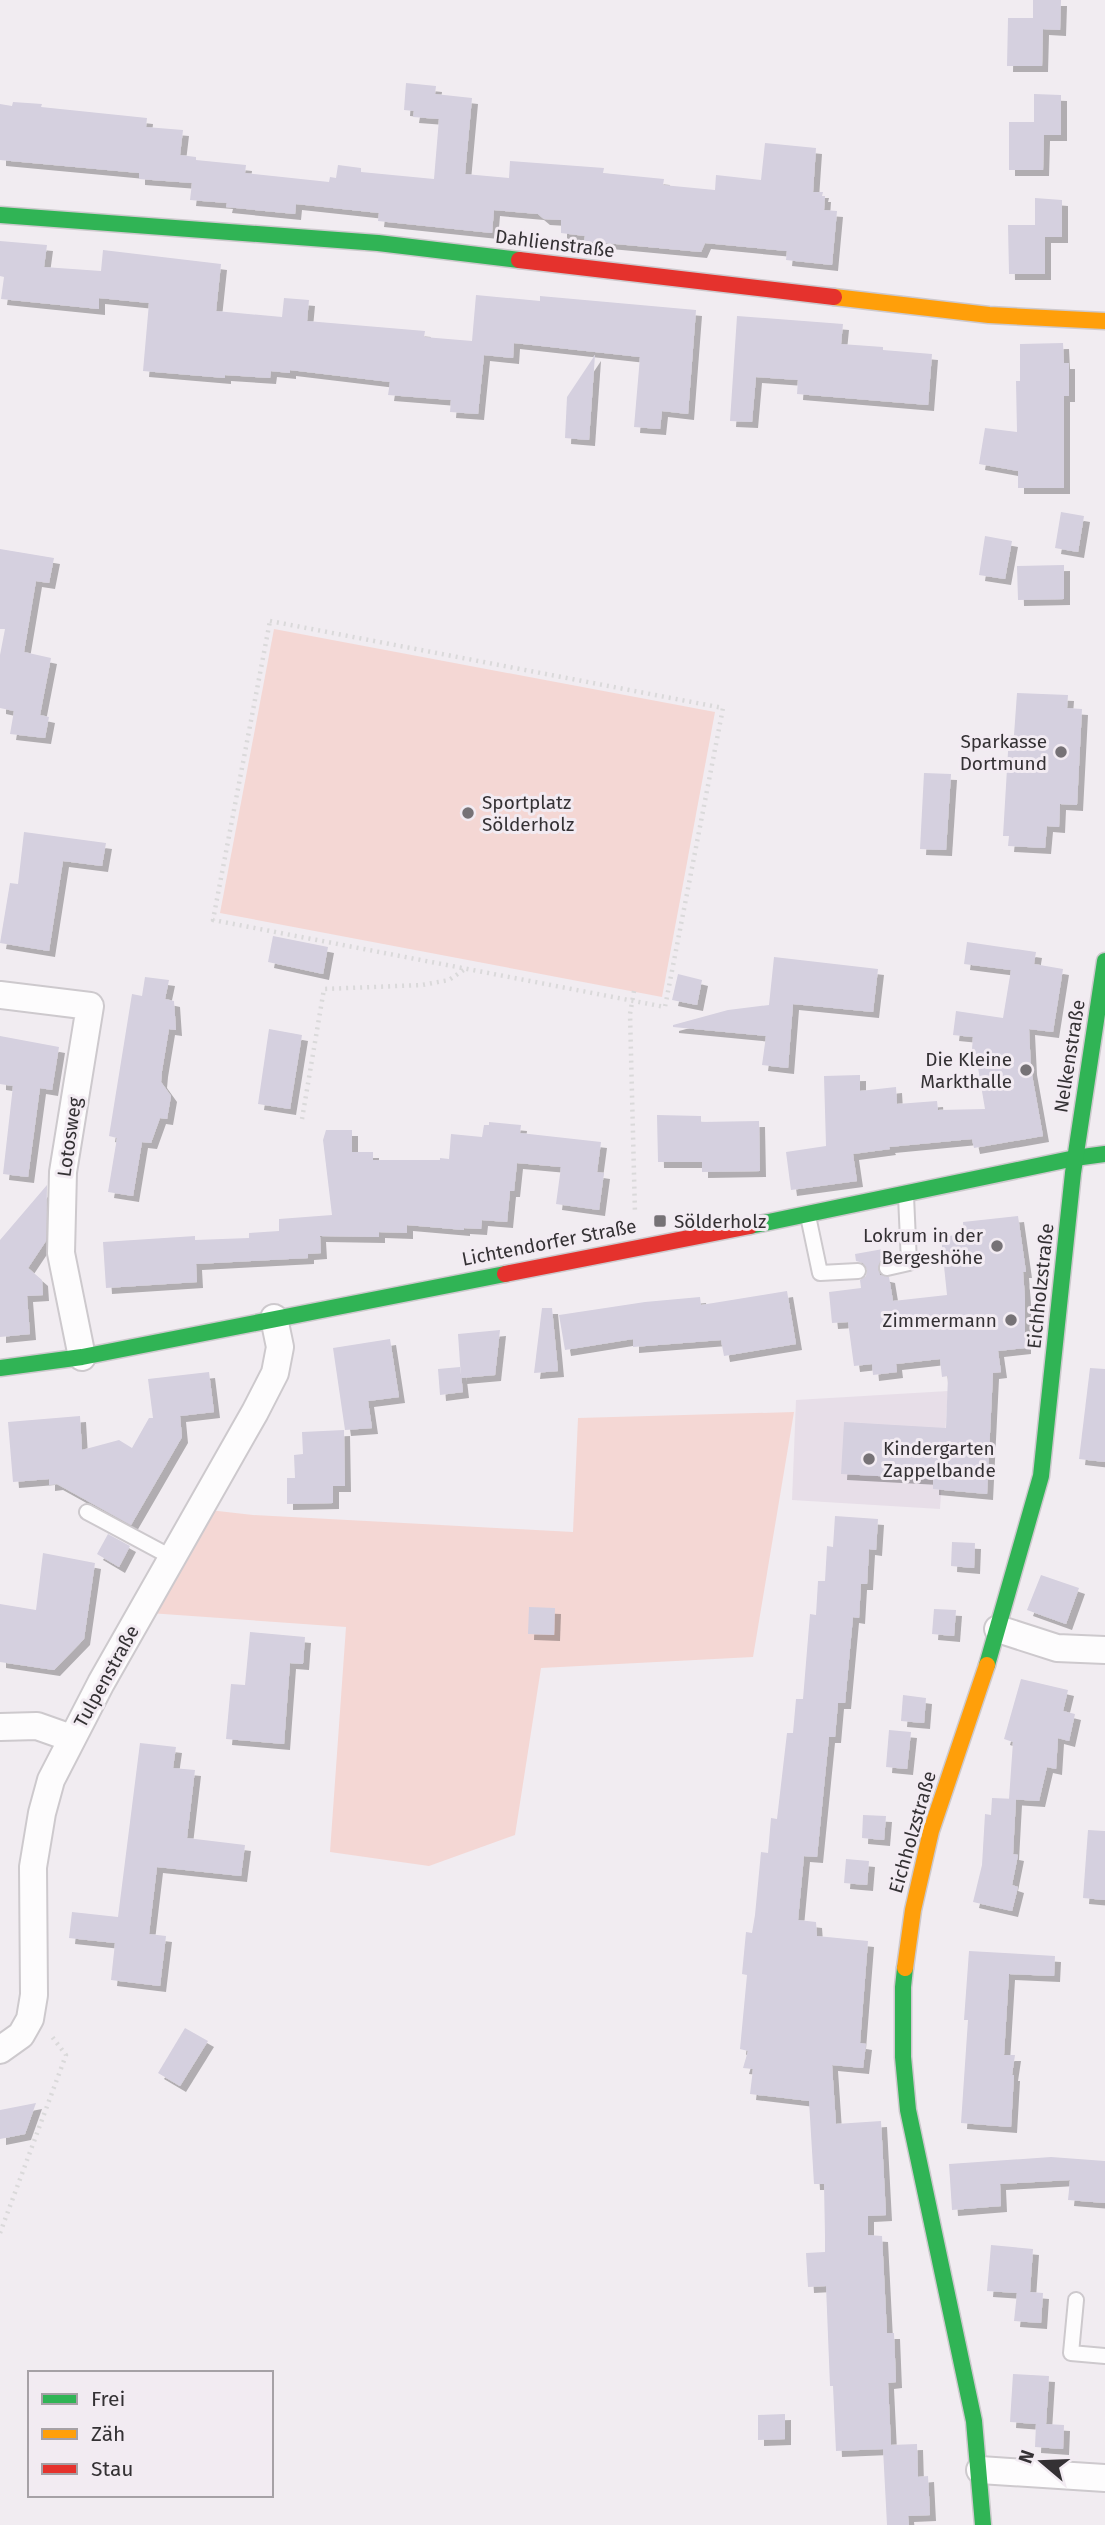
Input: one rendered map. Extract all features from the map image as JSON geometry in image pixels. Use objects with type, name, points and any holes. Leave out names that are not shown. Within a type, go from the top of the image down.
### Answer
[{"type":"street","name":"Dahlienstraße","points":[[0,215],[378,243],[989,315],[1105,321]]},
{"type":"street","name":"Nelkenstraße","points":[[1075,1158],[1105,961]]},
{"type":"street","name":"Lotosweg","points":[[0,995],[90,1006],[62,1185],[61,1253],[82,1357]]},
{"type":"street","name":"Lichtendorfer Straße","points":[[0,1368],[82,1357],[1105,1154]]},
{"type":"street","name":"Eichholzstraße","points":[[983,2525],[974,2421],[908,2110],[903,2057],[903,1987],[913,1910],[931,1830],[998,1629],[1041,1476],[1075,1158]]},
{"type":"street","name":"Tulpenstraße","points":[[30,2019],[34,1995],[33,1867],[51,1780],[71,1738],[256,1412],[275,1373],[280,1347],[274,1318]]},
{"type":"street","points":[[998,1629],[1057,1648],[1105,1650]]},
{"type":"street","points":[[0,1727],[37,1726],[71,1738]]},
{"type":"street","points":[[0,2050],[20,2035],[30,2019]]},
{"type":"street","points":[[980,2470],[1105,2478]]},
{"type":"lane","points":[[887,1268],[909,1263],[905,1194]]},
{"type":"lane","points":[[807,1215],[820,1273],[858,1271]]},
{"type":"lane","points":[[87,1512],[171,1558]]},
{"type":"lane","points":[[1076,2300],[1071,2353],[1105,2356]]},
{"type":"path","points":[[270,621],[723,708],[665,1007],[632,1000],[213,920],[270,621]]},
{"type":"path","points":[[302,1119],[324,989],[422,985],[449,980],[466,968]]},
{"type":"path","points":[[634,991],[630,1014],[635,1247]]},
{"type":"path","points":[[0,2233],[66,2055],[51,2035],[30,2019]]},
{"type":"shaded area","name":"Sportplatz Sölderholz","points":[[274,629],[715,712],[662,997],[220,913]]},
{"type":"shaded area","name":"Kindergarten Zappelbande","points":[[948,1391],[940,1509],[792,1500],[796,1400]]},
{"type":"shaded area","points":[[794,1412],[753,1657],[541,1668],[515,1835],[429,1866],[330,1852],[346,1627],[149,1613],[209,1510],[253,1515],[573,1532],[578,1418]]},
{"type":"building","points":[[1033,0],[1061,0],[1060,30],[1043,29],[1042,66],[1007,66],[1008,18],[1033,18]]},
{"type":"building","points":[[406,83],[436,86],[435,94],[472,98],[465,174],[509,178],[510,161],[604,168],[603,173],[664,179],[663,185],[715,190],[716,175],[761,180],[765,143],[816,148],[813,192],[823,192],[824,210],[837,211],[832,265],[786,260],[787,251],[705,243],[701,252],[584,241],[585,236],[561,233],[561,220],[544,219],[538,214],[494,210],[492,233],[378,221],[379,213],[296,204],[295,214],[226,207],[227,203],[190,200],[192,183],[139,179],[139,173],[0,160],[0,104],[12,106],[13,102],[147,118],[146,127],[183,130],[180,155],[196,157],[196,160],[246,165],[245,173],[329,182],[330,177],[336,178],[338,165],[361,168],[361,172],[434,179],[439,119],[413,117],[414,111],[404,110]]},
{"type":"building","points":[[1034,94],[1061,95],[1061,135],[1044,135],[1043,170],[1009,170],[1009,122],[1034,122]]},
{"type":"building","points":[[1035,198],[1062,200],[1062,237],[1045,237],[1045,274],[1009,274],[1008,225],[1035,225]]},
{"type":"building","points":[[0,241],[47,245],[44,267],[101,271],[103,250],[221,264],[216,311],[282,317],[284,298],[309,300],[307,321],[425,331],[424,337],[472,341],[476,295],[540,301],[540,296],[696,310],[688,414],[662,411],[660,429],[634,427],[640,357],[514,343],[513,358],[484,355],[478,414],[450,412],[451,400],[388,395],[390,382],[290,370],[290,373],[271,371],[270,378],[225,375],[225,378],[143,371],[149,303],[99,298],[99,309],[1,299],[4,277],[0,276]]},
{"type":"building","points":[[737,316],[843,324],[841,344],[932,354],[928,405],[797,394],[798,380],[756,377],[752,422],[730,421]]},
{"type":"building","points":[[1063,343],[1064,363],[1069,363],[1069,396],[1064,396],[1064,488],[1018,488],[1018,471],[979,464],[985,428],[1017,432],[1016,381],[1020,381],[1020,344]]},
{"type":"building","points":[[595,355],[589,440],[565,438],[567,397]]},
{"type":"building","points":[[1061,512],[1084,516],[1078,552],[1055,548]]},
{"type":"building","points":[[985,536],[1012,541],[1005,579],[979,575]]},
{"type":"building","points":[[0,549],[54,558],[49,583],[36,581],[24,652],[51,658],[40,715],[49,717],[45,738],[10,734],[14,711],[0,708],[0,655],[5,629],[0,629]]},
{"type":"building","points":[[1064,565],[1064,599],[1018,600],[1017,566]]},
{"type":"building","points":[[1017,693],[1068,695],[1067,708],[1082,709],[1077,805],[1060,804],[1059,827],[1047,826],[1045,848],[1008,846],[1009,836],[1003,836],[1009,735],[1014,735]]},
{"type":"building","points":[[924,773],[951,774],[946,850],[920,849]]},
{"type":"building","points":[[24,832],[106,843],[102,866],[63,861],[49,951],[0,943],[10,883],[18,884]]},
{"type":"building","points":[[273,936],[328,947],[323,974],[268,962]]},
{"type":"building","points":[[967,942],[1036,952],[1034,964],[1063,969],[1053,1032],[1029,1029],[1031,1069],[1043,1136],[974,1148],[972,1139],[889,1147],[890,1149],[853,1154],[857,1181],[791,1190],[786,1152],[826,1146],[824,1076],[860,1075],[860,1091],[896,1087],[897,1104],[937,1101],[938,1110],[985,1109],[975,1050],[972,1049],[973,1037],[953,1035],[956,1011],[1003,1018],[1011,970],[964,964]]},
{"type":"building","points":[[774,957],[878,969],[873,1012],[793,1004],[788,1068],[762,1065],[766,1036],[673,1027],[728,1010],[769,1005]]},
{"type":"building","points":[[678,974],[702,980],[697,1005],[672,1000]]},
{"type":"building","points":[[145,977],[169,980],[165,999],[174,1001],[176,1030],[169,1029],[162,1071],[161,1082],[171,1096],[167,1119],[160,1118],[151,1143],[142,1142],[133,1196],[108,1192],[117,1138],[109,1136],[132,994],[142,996]]},
{"type":"building","points":[[269,1029],[302,1035],[290,1109],[258,1104]]},
{"type":"building","points":[[0,1036],[59,1047],[52,1090],[40,1088],[28,1177],[3,1174],[13,1086],[0,1084]]},
{"type":"building","points":[[657,1115],[701,1116],[701,1122],[759,1121],[760,1171],[702,1172],[702,1162],[658,1162]]},
{"type":"building","points":[[489,1122],[521,1125],[520,1133],[601,1142],[597,1172],[604,1173],[599,1210],[556,1204],[561,1167],[517,1163],[514,1191],[510,1191],[507,1222],[482,1220],[481,1229],[464,1230],[407,1225],[407,1233],[379,1232],[379,1237],[320,1236],[321,1253],[308,1254],[308,1258],[196,1264],[197,1282],[106,1288],[103,1242],[195,1236],[195,1240],[249,1238],[249,1233],[279,1231],[279,1219],[332,1215],[323,1140],[326,1130],[352,1130],[352,1152],[373,1152],[373,1160],[440,1160],[449,1159],[451,1134],[482,1137],[484,1125],[489,1125]]},
{"type":"building","points":[[47,1185],[46,1241],[28,1268],[42,1280],[43,1295],[27,1296],[30,1334],[0,1337],[0,1240]]},
{"type":"building","points":[[1018,1216],[1026,1272],[1023,1272],[1025,1348],[998,1351],[1001,1372],[993,1373],[987,1494],[933,1489],[933,1479],[841,1474],[844,1422],[946,1428],[948,1376],[942,1377],[940,1359],[896,1364],[897,1372],[873,1375],[872,1364],[854,1366],[848,1322],[832,1323],[829,1292],[861,1288],[860,1280],[866,1276],[867,1270],[863,1263],[856,1261],[855,1254],[883,1249],[885,1259],[880,1261],[878,1269],[880,1275],[889,1277],[893,1301],[947,1295],[941,1237],[964,1234],[963,1222]]},
{"type":"building","points":[[787,1291],[796,1344],[724,1356],[721,1340],[633,1347],[633,1339],[565,1350],[559,1315],[700,1297],[701,1305]]},
{"type":"building","points":[[542,1308],[552,1308],[558,1371],[534,1373]]},
{"type":"building","points":[[500,1330],[495,1375],[461,1378],[458,1334]]},
{"type":"building","points":[[390,1339],[399,1397],[368,1401],[372,1428],[345,1430],[333,1348]]},
{"type":"building","points":[[460,1367],[463,1392],[440,1395],[438,1369]]},
{"type":"building","points":[[1090,1368],[1105,1369],[1105,1462],[1079,1459]]},
{"type":"building","points":[[209,1372],[214,1412],[180,1416],[182,1437],[131,1525],[57,1484],[49,1485],[49,1479],[13,1482],[8,1422],[80,1416],[82,1450],[119,1440],[132,1448],[149,1418],[153,1418],[148,1379]]},
{"type":"building","points":[[344,1430],[345,1486],[333,1486],[333,1503],[287,1504],[287,1478],[295,1478],[294,1455],[303,1454],[302,1432]]},
{"type":"building","points":[[835,1516],[878,1519],[876,1550],[869,1549],[867,1584],[861,1584],[859,1618],[853,1617],[845,1703],[838,1703],[835,1737],[829,1737],[817,1857],[804,1856],[798,1920],[816,1922],[817,1936],[868,1941],[860,2043],[866,2044],[863,2068],[832,2065],[836,2124],[881,2121],[886,2215],[868,2216],[868,2235],[882,2236],[887,2333],[894,2333],[896,2382],[888,2383],[891,2445],[917,2444],[918,2477],[928,2476],[930,2515],[908,2516],[909,2525],[887,2525],[883,2449],[836,2451],[826,2286],[808,2287],[806,2253],[825,2252],[824,2184],[814,2184],[809,2101],[750,2094],[753,2069],[743,2068],[748,2051],[740,2049],[747,1975],[742,1974],[746,1932],[752,1933],[761,1852],[768,1853],[771,1818],[777,1819],[787,1733],[793,1733],[796,1699],[803,1699],[810,1614],[816,1615],[818,1581],[825,1581],[827,1546],[833,1547]]},
{"type":"building","points":[[108,1534],[130,1546],[119,1567],[97,1554]]},
{"type":"building","points":[[952,1542],[975,1543],[974,1568],[951,1566]]},
{"type":"building","points":[[43,1553],[95,1563],[84,1639],[54,1670],[0,1662],[0,1604],[36,1610]]},
{"type":"building","points":[[1041,1575],[1079,1588],[1066,1624],[1027,1610]]},
{"type":"building","points":[[529,1607],[555,1608],[554,1635],[528,1634]]},
{"type":"building","points":[[934,1609],[956,1610],[954,1636],[932,1634]]},
{"type":"building","points":[[250,1632],[305,1637],[303,1664],[290,1663],[284,1744],[226,1739],[231,1684],[245,1685]]},
{"type":"building","points":[[1021,1679],[1068,1690],[1063,1711],[1075,1714],[1069,1741],[1058,1738],[1056,1769],[1047,1767],[1039,1801],[1009,1799],[1013,1742],[1004,1739]]},
{"type":"building","points":[[903,1695],[926,1698],[924,1723],[901,1721]]},
{"type":"building","points":[[889,1730],[911,1732],[907,1769],[886,1767]]},
{"type":"building","points":[[140,1743],[176,1747],[173,1768],[195,1770],[187,1838],[245,1845],[241,1876],[157,1867],[149,1934],[166,1936],[160,1986],[111,1980],[115,1943],[69,1938],[72,1912],[118,1917]]},
{"type":"building","points":[[992,1798],[1016,1799],[1013,1854],[1018,1855],[1012,1885],[1018,1887],[1012,1911],[973,1902],[982,1865],[985,1814],[991,1815]]},
{"type":"building","points":[[863,1815],[886,1816],[884,1840],[862,1838]]},
{"type":"building","points":[[1088,1830],[1105,1831],[1105,1900],[1083,1898]]},
{"type":"building","points":[[846,1859],[869,1861],[867,1885],[844,1883]]},
{"type":"building","points":[[969,1951],[1055,1956],[1054,1976],[1009,1974],[1004,2055],[1015,2055],[1011,2127],[961,2123],[968,2020],[964,2020]]},
{"type":"building","points":[[185,2028],[208,2041],[180,2086],[158,2073]]},
{"type":"building","points":[[36,2103],[25,2134],[0,2139],[0,2110]]},
{"type":"building","points":[[1051,2157],[1105,2161],[1105,2203],[1068,2200],[1070,2180],[1000,2184],[1001,2206],[952,2210],[949,2164]]},
{"type":"building","points":[[991,2245],[1033,2249],[1030,2292],[1043,2293],[1041,2323],[1014,2321],[1017,2293],[987,2291]]},
{"type":"building","points":[[1013,2374],[1049,2376],[1046,2424],[1064,2425],[1063,2449],[1035,2447],[1036,2424],[1010,2422]]},
{"type":"building","points":[[785,2414],[785,2439],[758,2440],[758,2415]]},
{"type":"traffic: fast","points":[[0,215],[378,243],[519,260]]},
{"type":"traffic: fast","points":[[987,1665],[1041,1476],[1073,1173],[1105,961]]},
{"type":"traffic: fast","points":[[750,1226],[1105,1154]]},
{"type":"traffic: fast","points":[[0,1368],[82,1357],[505,1274]]},
{"type":"traffic: fast","points":[[905,1968],[903,2057],[908,2110],[974,2421],[983,2525]]},
{"type":"traffic: slow","points":[[834,297],[989,315],[1105,321]]},
{"type":"traffic: slow","points":[[905,1968],[913,1910],[931,1831],[987,1665]]},
{"type":"traffic: jam","points":[[519,260],[834,297]]},
{"type":"traffic: jam","points":[[505,1274],[750,1226]]},
{"type":"place","name":"Sparkasse Dortmund","points":[[1061,752]]},
{"type":"place","name":"Sportplatz Sölderholz","points":[[468,813]]},
{"type":"place","name":"Die Kleine Markthalle","points":[[1026,1070]]},
{"type":"place","name":"Sölderholz","points":[[660,1221]]},
{"type":"place","name":"Lokrum in der Bergeshöhe","points":[[997,1246]]},
{"type":"place","name":"Zimmermann","points":[[1011,1320]]},
{"type":"place","name":"Kindergarten Zappelbande","points":[[869,1459]]}]
